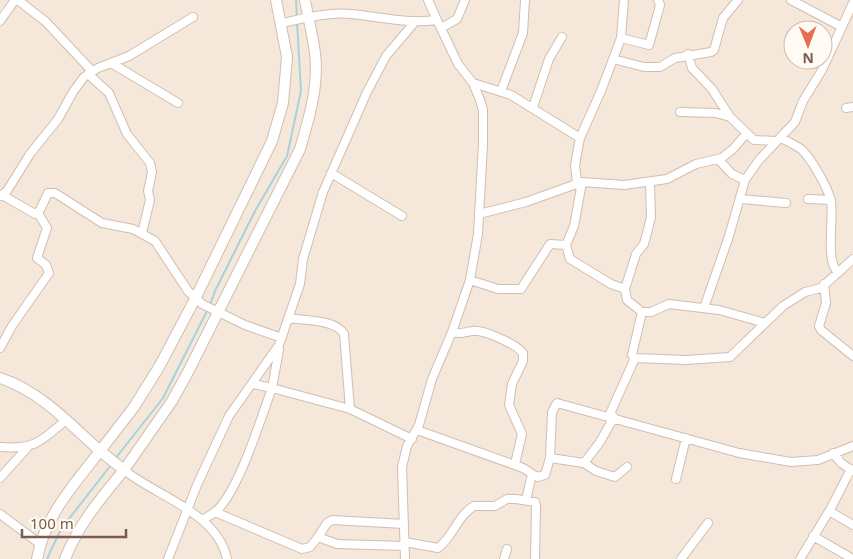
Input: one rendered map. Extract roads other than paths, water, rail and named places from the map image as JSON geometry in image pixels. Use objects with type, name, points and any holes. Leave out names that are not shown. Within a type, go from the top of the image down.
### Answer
[{"type":"street","points":[[0,21],[17,0],[46,22],[109,93],[127,134],[150,164],[152,172],[148,191],[150,200],[142,233]]},
{"type":"street","points":[[36,559],[39,543],[63,499],[103,453],[134,407],[198,302],[272,141],[283,103],[287,57],[285,20],[276,0]]},
{"type":"street","points":[[65,559],[71,543],[89,513],[172,401],[214,311],[300,149],[310,116],[315,70],[315,54],[305,0]]},
{"type":"street","points":[[405,559],[402,466],[407,446],[417,430],[432,379],[452,332],[470,280],[476,252],[484,144],[483,110],[473,83],[458,64],[428,0]]},
{"type":"street","points":[[441,28],[457,19],[465,0]]},
{"type":"street","points":[[502,91],[523,33],[525,0]]},
{"type":"street","points":[[624,0],[621,38],[602,91],[580,138],[575,165],[579,182],[574,226],[566,245],[570,260],[574,263],[611,284],[625,289]]},
{"type":"street","points":[[621,38],[650,45],[660,5],[658,0]]},
{"type":"street","points":[[613,58],[635,65],[660,67],[670,60],[688,54],[709,53],[714,50],[723,18],[738,0]]},
{"type":"street","points":[[791,0],[842,27]]},
{"type":"street","points":[[704,308],[741,199],[745,180],[759,160],[795,122],[803,101],[822,70],[853,3]]},
{"type":"street","points":[[285,20],[307,15],[350,14],[414,23],[437,20]]},
{"type":"street","points":[[0,348],[12,326],[49,273],[46,265],[37,258],[47,228],[38,213],[1,195],[58,119],[78,83],[90,72],[129,56],[193,17]]},
{"type":"street","points":[[202,520],[216,512],[230,494],[272,388],[281,342],[300,284],[303,259],[331,173],[367,92],[386,56],[414,23]]},
{"type":"street","points":[[533,107],[549,59],[562,37]]},
{"type":"street","points":[[688,54],[692,68],[712,89],[730,117],[746,134],[754,140],[778,140],[802,150],[823,181],[831,200],[832,264],[838,272]]},
{"type":"street","points":[[110,64],[178,103]]},
{"type":"street","points":[[473,83],[502,91],[533,107],[580,138]]},
{"type":"street","points":[[680,112],[716,113],[730,117]]},
{"type":"street","points":[[479,214],[526,202],[579,182],[624,186],[650,183],[675,176],[696,164],[718,159],[733,149],[746,134]]},
{"type":"street","points":[[718,159],[732,174],[745,180]]},
{"type":"street","points":[[331,173],[402,216]]},
{"type":"street","points":[[650,183],[652,208],[648,229],[644,244],[636,254],[625,289],[627,300],[642,312],[651,312],[669,304],[740,315],[765,323]]},
{"type":"street","points":[[38,213],[48,193],[51,193],[102,223],[142,233],[160,246],[198,302],[281,342]]},
{"type":"street","points":[[741,199],[786,204]]},
{"type":"street","points":[[808,199],[831,200]]},
{"type":"street","points":[[470,280],[498,289],[521,290],[550,244],[566,245]]},
{"type":"street","points":[[635,358],[686,360],[730,356],[750,340],[765,323],[794,298],[805,292],[818,290],[853,259]]},
{"type":"street","points":[[824,284],[826,303],[819,326],[821,330],[853,356]]},
{"type":"street","points":[[635,358],[632,355],[633,348],[642,312]]},
{"type":"street","points":[[289,318],[329,323],[341,328],[344,334],[350,409]]},
{"type":"street","points":[[452,332],[462,334],[473,330],[484,332],[510,343],[523,353],[523,361],[512,384],[510,406],[522,434],[515,464]]},
{"type":"street","points":[[170,559],[197,484],[229,416],[281,342]]},
{"type":"street","points":[[584,462],[600,442],[635,358]]},
{"type":"street","points":[[0,378],[41,400],[122,469],[189,509],[202,520],[226,551],[227,559]]},
{"type":"street","points":[[253,384],[350,409],[412,439]]},
{"type":"street","points":[[417,430],[515,464],[537,477],[545,475],[550,458],[552,412],[557,403],[739,453],[791,462],[818,460],[853,446]]},
{"type":"street","points":[[0,478],[27,448],[40,442],[66,420]]},
{"type":"street","points":[[676,479],[686,438]]},
{"type":"street","points":[[0,447],[27,448]]},
{"type":"street","points":[[800,559],[852,470],[833,453]]},
{"type":"street","points":[[550,458],[584,462],[596,471],[615,477],[627,466]]},
{"type":"street","points":[[526,500],[532,474]]},
{"type":"street","points":[[318,537],[337,544],[405,544],[438,548],[448,539],[461,518],[474,506],[495,506],[507,500],[533,500],[536,506],[535,559]]},
{"type":"street","points":[[829,511],[853,525]]},
{"type":"street","points":[[216,512],[302,549],[310,547],[327,523],[332,520],[404,524]]},
{"type":"street","points":[[0,514],[39,543]]},
{"type":"street","points":[[681,559],[708,523]]},
{"type":"street","points":[[813,536],[853,559]]},
{"type":"street","points":[[504,559],[507,549]]},
{"type":"waterway","points":[[296,0],[297,18]]},
{"type":"waterway","points":[[210,305],[215,291],[255,211],[287,156],[301,91],[297,22]]},
{"type":"waterway","points":[[115,459],[163,398],[208,309]]},
{"type":"waterway","points":[[47,559],[61,529],[111,465]]}]
